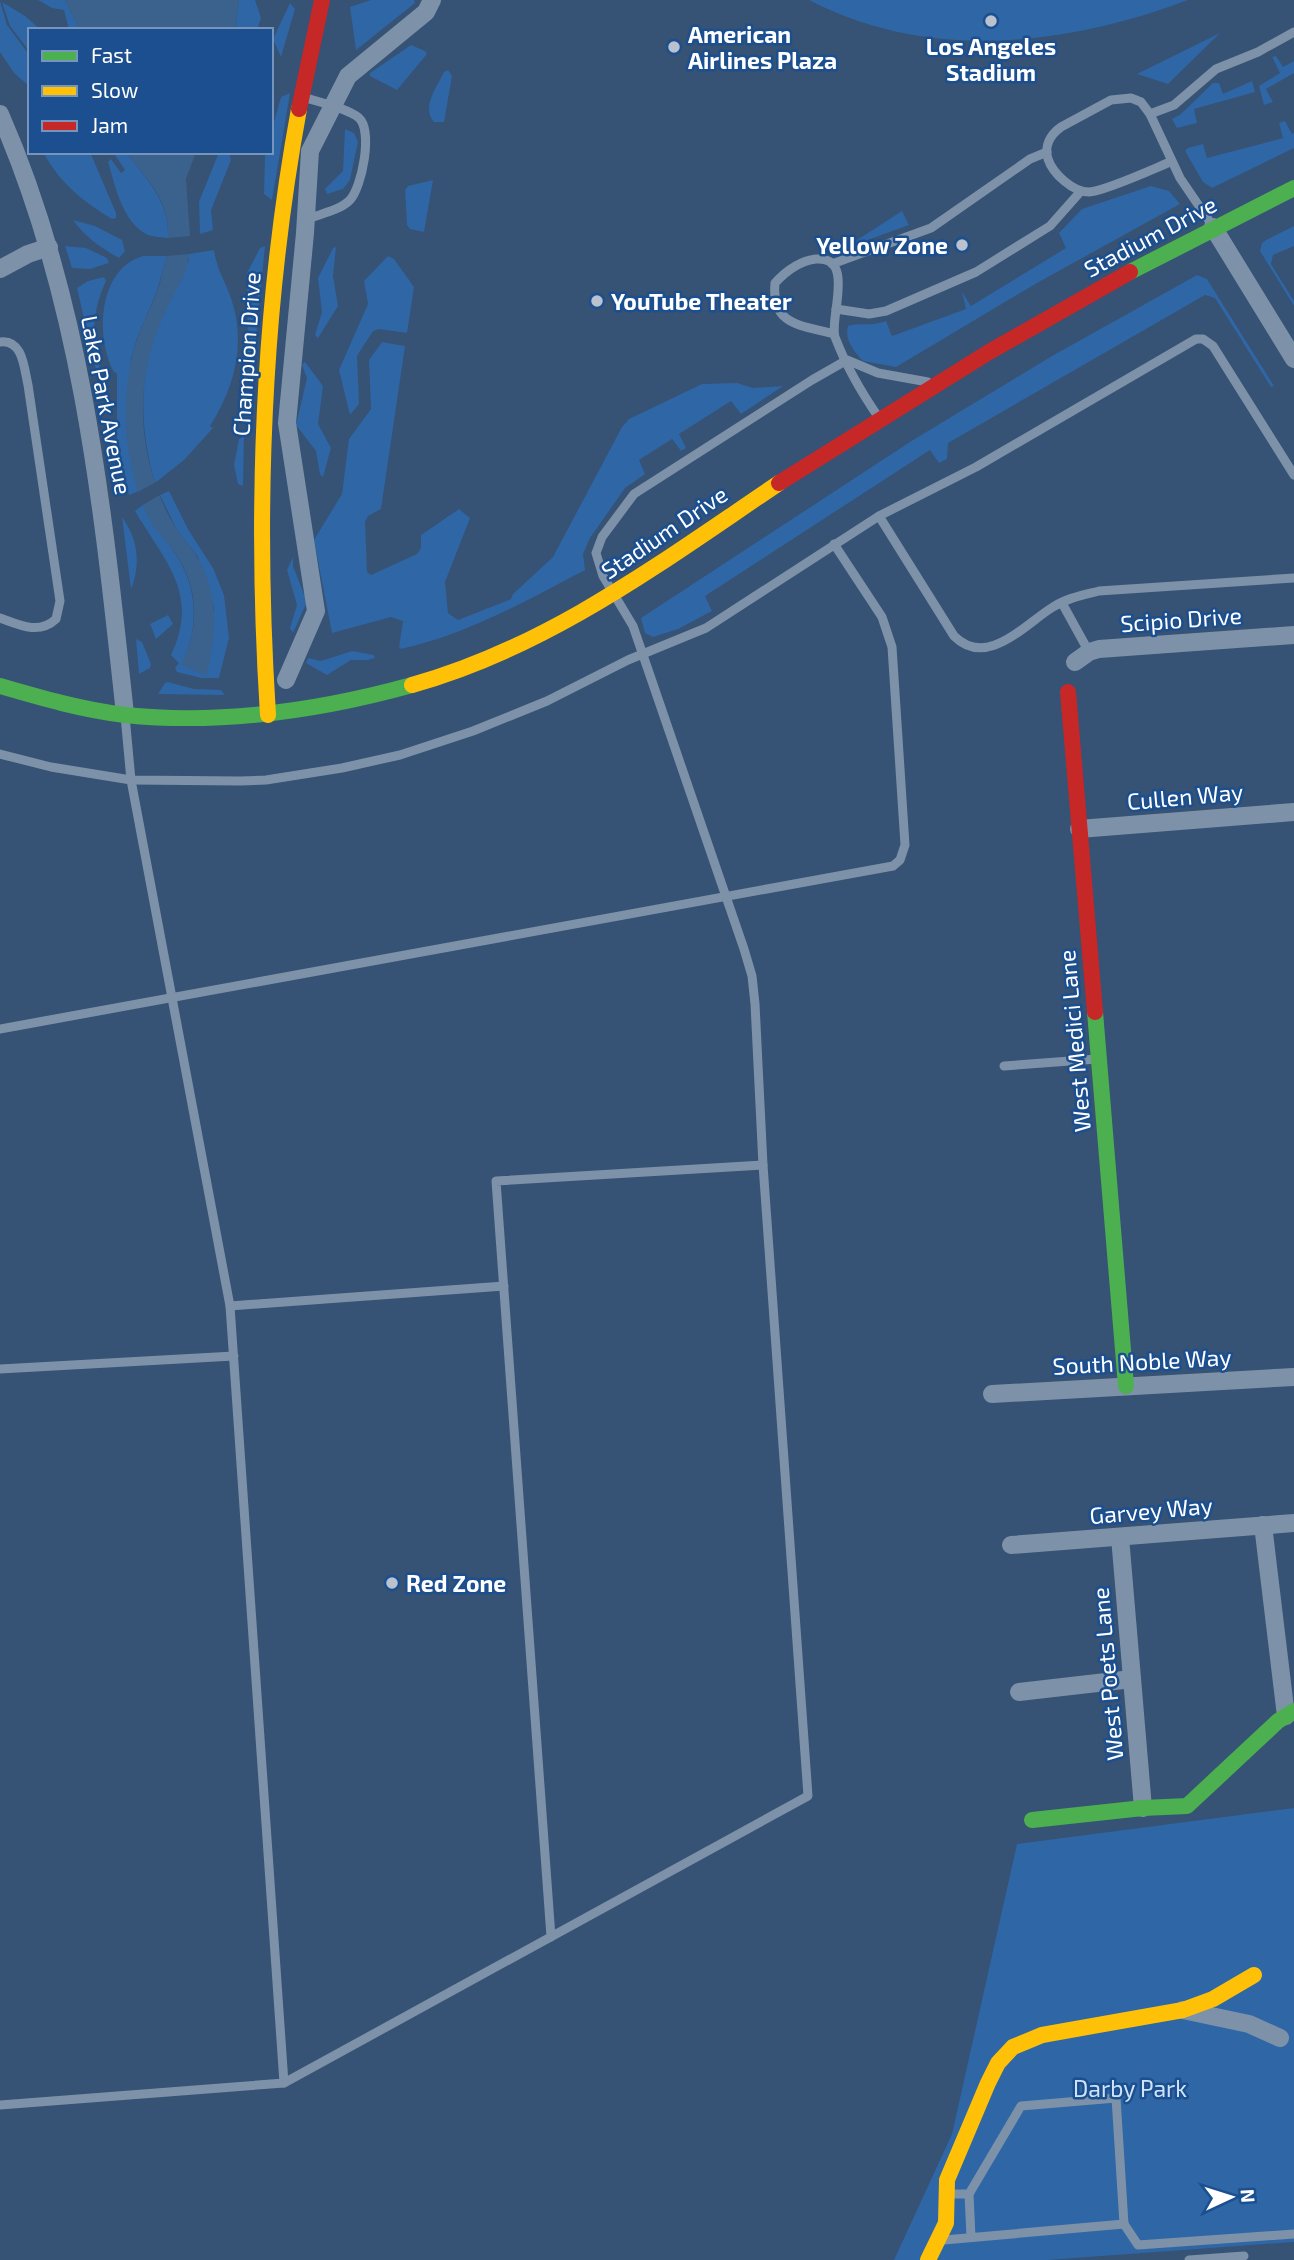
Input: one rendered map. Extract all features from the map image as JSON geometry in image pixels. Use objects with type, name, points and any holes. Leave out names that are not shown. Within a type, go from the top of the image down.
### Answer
[{"type":"street","name":"Champion Drive","points":[[268,715],[261,585],[261,469],[267,347],[293,224],[301,96],[321,0]]},
{"type":"street","points":[[286,680],[316,611],[287,423],[293,224],[310,151],[348,76],[426,12],[432,0]]},
{"type":"street","name":"Lake Park Avenue","points":[[0,114],[49,247],[73,350],[98,478],[125,714]]},
{"type":"street","name":"Stadium Drive","points":[[0,687],[53,701],[125,714],[230,719],[329,707],[430,678],[531,638],[614,593],[880,419],[1065,307],[1213,227],[1294,188]]},
{"type":"street","points":[[1213,227],[1294,359]]},
{"type":"street","points":[[0,269],[28,254],[49,247]]},
{"type":"street","name":"Scipio Drive","points":[[1082,657],[1112,648],[1294,635]]},
{"type":"street","name":"West Medici Lane","points":[[1068,692],[1126,1386]]},
{"type":"street","name":"Cullen Way","points":[[1079,829],[1294,812]]},
{"type":"street","name":"South Noble Way","points":[[992,1394],[1294,1377]]},
{"type":"street","name":"Garvey Way","points":[[1011,1545],[1294,1523]]},
{"type":"street","points":[[1032,1820],[1187,1806],[1278,1721],[1290,1713],[1263,1525]]},
{"type":"street","name":"West Poets Lane","points":[[1120,1537],[1143,1808]]},
{"type":"street","points":[[1019,1692],[1132,1679]]},
{"type":"street","points":[[928,2260],[946,2223],[947,2180],[988,2083],[998,2063],[1013,2047],[1042,2035],[1183,2010],[1213,1999],[1254,1975]]},
{"type":"street","points":[[1183,2010],[1249,2024],[1280,2038]]},
{"type":"lane","points":[[1150,114],[1174,105],[1216,69],[1258,52],[1294,32]]},
{"type":"lane","points":[[293,224],[341,206],[352,198],[358,184],[367,139],[366,130],[358,118],[301,96]]},
{"type":"lane","points":[[1170,162],[1098,190],[1081,191],[1071,186],[1053,168],[1047,145],[1054,132],[1111,100],[1131,98],[1141,102],[1150,114],[1170,162],[1213,227]]},
{"type":"lane","points":[[832,264],[922,233],[1030,159],[1047,152]]},
{"type":"lane","points":[[836,309],[869,314],[886,311],[976,272],[1050,226],[1081,191]]},
{"type":"lane","points":[[834,334],[792,323],[782,316],[776,307],[775,283],[794,266],[807,260],[822,258],[832,264],[838,283],[834,334],[861,393],[880,419]]},
{"type":"lane","points":[[0,754],[51,767],[131,780],[265,780],[400,755],[474,731],[523,711],[641,654],[706,628],[879,516],[976,467],[1196,339],[1203,339],[1213,346],[1292,469]]},
{"type":"lane","points":[[0,342],[7,341],[16,346],[28,385],[60,601],[56,619],[44,627],[29,628],[0,618]]},
{"type":"lane","points":[[847,360],[880,374],[937,384]]},
{"type":"lane","points":[[0,2105],[284,2083],[808,1796],[751,976],[631,622],[598,565],[596,553],[602,537],[635,494],[847,360]]},
{"type":"lane","points":[[879,516],[954,636],[965,645],[981,647],[1001,642],[1018,634],[1062,603],[1099,591],[1294,578]]},
{"type":"lane","points":[[0,1029],[886,868],[900,860],[905,845],[890,636],[882,617],[834,544]]},
{"type":"lane","points":[[1062,603],[1082,657]]},
{"type":"lane","points":[[125,714],[131,780],[230,1306],[284,2083]]},
{"type":"lane","points":[[1004,1066],[1099,1059]]},
{"type":"lane","points":[[551,1937],[496,1181],[763,1164]]},
{"type":"lane","points":[[230,1306],[504,1286]]},
{"type":"lane","points":[[0,1369],[234,1356]]},
{"type":"lane","points":[[971,2237],[969,2194],[1021,2106],[1116,2098],[1124,2224],[1138,2245],[1294,2234]]},
{"type":"lane","points":[[946,2194],[969,2194]]},
{"type":"lane","points":[[939,2241],[1124,2224]]},
{"type":"lane","points":[[1189,2260],[1244,2256]]},
{"type":"green space","points":[[38,0],[65,0],[79,28],[68,28],[64,10],[52,8]]},
{"type":"green space","points":[[239,0],[255,0],[261,18],[258,28],[235,28]]},
{"type":"green space","points":[[371,0],[414,0],[415,3],[356,50],[350,7]]},
{"type":"green space","name":"Los Angeles Stadium","points":[[809,0],[1188,0],[1142,16],[1094,28],[1046,37],[998,41],[901,33],[854,20]]},
{"type":"green space","points":[[0,1],[7,25],[28,53],[28,85],[14,73],[0,52]]},
{"type":"green space","points":[[2,2],[39,28],[28,28],[28,49],[10,26]]},
{"type":"green space","points":[[290,3],[295,9],[281,57],[273,39]]},
{"type":"green space","points":[[1220,33],[1168,84],[1137,74]]},
{"type":"green space","points":[[411,45],[427,54],[397,90],[370,76],[370,73]]},
{"type":"green space","points":[[1276,56],[1283,67],[1294,61],[1294,73],[1266,89],[1273,102],[1264,105],[1259,86],[1280,73],[1272,57]]},
{"type":"green space","points":[[448,70],[452,76],[444,122],[434,122],[430,116],[430,104],[434,90],[444,72]]},
{"type":"green space","points":[[1252,81],[1255,92],[1194,109],[1197,123],[1177,128],[1172,119],[1181,114],[1213,83],[1219,83],[1223,94]]},
{"type":"green space","points":[[290,93],[272,200],[264,194],[265,155],[273,154],[273,126],[281,97]]},
{"type":"green space","points":[[1285,121],[1292,134],[1294,133],[1294,148],[1212,188],[1203,182],[1185,151],[1203,144],[1207,158],[1283,138],[1279,123]]},
{"type":"green space","points":[[345,129],[354,133],[358,142],[350,180],[343,189],[327,194],[325,189],[343,171]]},
{"type":"green space","points":[[44,154],[91,154],[116,218],[112,219],[82,198],[49,163]]},
{"type":"green space","points":[[114,154],[128,154],[156,192],[165,213],[168,238],[146,234],[125,212],[108,162],[111,159],[121,173],[125,170]]},
{"type":"green space","points":[[218,154],[230,154],[231,160],[211,210],[213,230],[200,234],[199,202]]},
{"type":"green space","points":[[433,180],[424,232],[410,229],[407,225],[405,190],[408,186]]},
{"type":"green space","points":[[1151,186],[1169,191],[1180,204],[1037,283],[896,367],[863,361],[851,345],[847,336],[848,326],[886,321],[892,336],[966,309],[962,292],[971,306],[1066,248],[1059,233],[1082,209]]},
{"type":"green space","points":[[902,211],[909,225],[843,249]]},
{"type":"green space","points":[[73,220],[95,226],[122,240],[125,251],[119,258],[112,254],[88,237]]},
{"type":"green space","points":[[1294,226],[1294,246],[1273,255],[1271,264],[1294,301],[1294,306],[1260,251],[1266,240]]},
{"type":"green space","points":[[65,246],[86,248],[107,258],[109,263],[90,269],[72,268]]},
{"type":"green space","points":[[265,246],[255,348],[248,365],[247,273],[260,248]]},
{"type":"green space","points":[[336,247],[333,276],[338,306],[318,338],[315,335],[322,312],[318,278]]},
{"type":"green space","points":[[214,250],[236,318],[238,350],[231,382],[210,426],[213,428],[184,460],[155,483],[143,408],[150,352],[155,334],[189,260],[189,254]]},
{"type":"green space","points":[[143,256],[167,256],[157,291],[131,359],[126,426],[139,491],[129,495],[117,439],[117,373],[108,358],[103,323],[104,306],[117,275],[128,263]]},
{"type":"green space","points":[[388,256],[394,259],[414,287],[407,333],[379,329],[373,331],[357,356],[359,404],[350,415],[339,370],[368,304],[364,281]]},
{"type":"green space","points":[[1197,275],[1207,279],[1274,386],[1271,387],[1215,298],[1205,295],[948,443],[947,459],[939,463],[930,450],[705,596],[712,611],[678,629],[653,637],[645,633],[641,618],[913,440],[1052,356]]},
{"type":"green space","points":[[104,277],[106,281],[94,327],[100,368],[99,383],[77,288],[88,281]]},
{"type":"green space","points":[[382,342],[405,346],[381,509],[368,516],[365,522],[367,572],[371,575],[417,554],[421,548],[421,535],[459,509],[470,518],[445,582],[448,613],[458,620],[511,599],[513,594],[553,557],[622,427],[629,419],[702,384],[737,383],[753,388],[783,386],[741,414],[731,401],[679,434],[686,448],[681,451],[672,439],[639,460],[645,474],[625,488],[590,538],[583,554],[585,570],[472,626],[401,649],[399,647],[403,621],[391,617],[332,633],[314,540],[342,494],[349,439],[371,409],[369,360]]},
{"type":"green space","points":[[305,362],[323,386],[318,424],[331,448],[323,477],[320,474],[316,451],[296,425],[307,378],[302,365]]},
{"type":"green space","points":[[244,436],[243,486],[238,484],[234,465],[239,439]]},
{"type":"green space","points":[[169,491],[189,531],[213,568],[224,595],[229,638],[219,678],[201,678],[177,672],[175,668],[179,663],[171,655],[182,614],[180,596],[167,563],[135,511],[144,504],[189,581],[194,609],[193,623],[188,651],[182,664],[205,675],[214,608],[198,557],[177,530],[160,495]]},
{"type":"green space","points":[[122,517],[135,543],[137,561],[131,589]]},
{"type":"green space","points":[[293,557],[293,566],[307,602],[293,633],[290,628],[297,605],[287,570]]},
{"type":"green space","points":[[168,615],[173,624],[156,639],[150,624]]},
{"type":"green space","points":[[136,639],[142,642],[151,664],[150,668],[139,674]]},
{"type":"green space","points":[[352,651],[374,655],[375,658],[351,660],[327,675],[306,663],[308,658],[321,661]]},
{"type":"green space","points":[[168,682],[194,689],[221,690],[225,695],[158,694]]},
{"type":"green space","name":"Darby Park","points":[[1294,1808],[1294,2242],[1047,2260],[894,2260],[952,2134],[1017,1844]]},
{"type":"shaded area","points":[[65,0],[239,0],[235,28],[79,28]]},
{"type":"shaded area","points":[[128,154],[195,154],[186,179],[190,236],[168,238],[165,212],[149,182]]},
{"type":"shaded area","points":[[189,254],[183,277],[152,346],[145,381],[143,416],[147,452],[159,493],[180,534],[197,557],[209,585],[214,630],[206,676],[181,664],[194,622],[189,580],[183,566],[152,524],[141,502],[131,464],[126,426],[132,357],[157,292],[167,256]]},
{"type":"pier","points":[[158,481],[163,493],[141,506],[136,493]]},
{"type":"traffic: fast","points":[[1130,272],[1294,188]]},
{"type":"traffic: fast","points":[[0,686],[109,713],[198,718],[306,709],[412,685]]},
{"type":"traffic: fast","points":[[1095,1012],[1126,1386]]},
{"type":"traffic: fast","points":[[1032,1820],[1187,1806],[1278,1721],[1294,1711]]},
{"type":"traffic: slow","points":[[268,715],[262,563],[265,411],[277,260],[299,109]]},
{"type":"traffic: slow","points":[[412,685],[462,669],[558,625],[648,571],[779,483]]},
{"type":"traffic: slow","points":[[928,2260],[946,2223],[947,2180],[988,2083],[998,2063],[1013,2047],[1042,2035],[1183,2010],[1213,1999],[1254,1975]]},
{"type":"traffic: jam","points":[[299,109],[322,0]]},
{"type":"traffic: jam","points":[[779,483],[989,352],[1130,272]]},
{"type":"traffic: jam","points":[[1068,692],[1095,1012]]},
{"type":"place","name":"Los Angeles Stadium","points":[[991,21]]},
{"type":"place","name":"American Airlines Plaza","points":[[674,47]]},
{"type":"place","name":"Yellow Zone","points":[[962,245]]},
{"type":"place","name":"YouTube Theater","points":[[597,301]]},
{"type":"place","name":"Red Zone","points":[[392,1583]]}]
